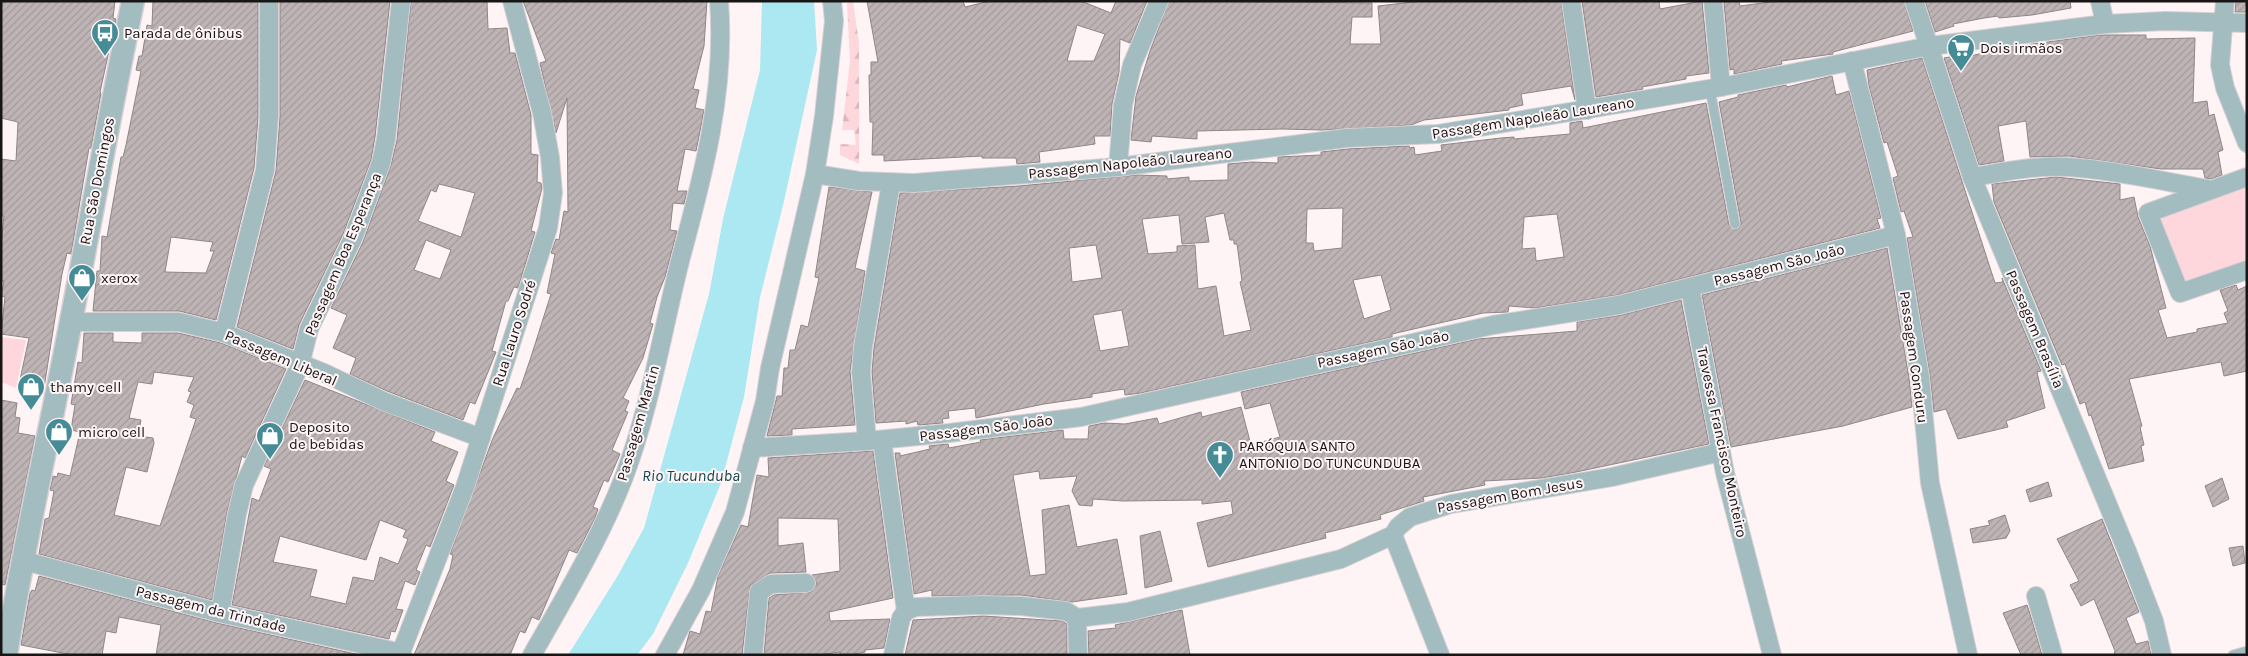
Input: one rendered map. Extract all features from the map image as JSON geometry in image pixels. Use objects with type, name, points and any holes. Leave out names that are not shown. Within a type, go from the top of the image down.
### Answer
[{"type":"street","name":"Rua São Domingos","points":[[6,655],[21,560],[71,322],[108,125],[134,1]]},
{"type":"street","points":[[224,333],[265,170],[270,117],[269,1]]},
{"type":"street","name":"Passagem Boa Esperança","points":[[220,613],[237,514],[244,485],[300,365],[310,329],[353,238],[381,163],[386,139],[401,1]]},
{"type":"street","name":"Rua Lauro Sodré","points":[[401,654],[465,487],[548,228],[553,193],[542,114],[512,1]]},
{"type":"street","name":"Passagem Martin","points":[[532,655],[582,566],[624,476],[646,404],[703,175],[714,116],[720,71],[719,1]]},
{"type":"street","points":[[666,655],[701,590],[735,512],[765,400],[815,174],[834,20],[832,1]]},
{"type":"street","points":[[1118,167],[1123,105],[1132,65],[1159,1]]},
{"type":"street","points":[[1571,1],[1588,110]]},
{"type":"street","points":[[1713,1],[1715,88]]},
{"type":"street","name":"Passagem Brasília","points":[[1914,1],[1972,177],[2127,551],[2154,621],[2162,655]]},
{"type":"street","points":[[2100,1],[2105,24]]},
{"type":"street","points":[[2225,1],[2220,65],[2225,88],[2247,143]]},
{"type":"street","name":"Passagem Napoleão Laureano","points":[[815,174],[859,181],[891,183],[1118,167],[1346,138],[1438,134],[1715,88],[1930,46],[2105,24],[2165,21],[2247,23]]},
{"type":"street","name":"Passagem Conduru","points":[[1852,61],[1896,235],[1920,377],[1930,483],[1968,655]]},
{"type":"street","points":[[1972,177],[2027,168],[2066,167],[2116,172],[2208,189]]},
{"type":"street","points":[[2247,177],[2208,189],[2148,213],[2180,293],[2247,270]]},
{"type":"street","points":[[891,183],[863,347],[861,372],[906,611],[901,618],[893,655]]},
{"type":"street","name":"Passagem São João","points":[[752,448],[874,440],[1081,417],[1493,325],[1618,305],[1896,235]]},
{"type":"street","name":"Travessa Francisco Monteiro","points":[[1690,288],[1721,452],[1772,655]]},
{"type":"street","name":"Passagem Liberal","points":[[71,322],[179,322],[224,333],[300,365],[322,372],[383,401],[481,438]]},
{"type":"street","name":"Passagem Bom Jesus","points":[[906,611],[930,605],[1011,606],[1066,611],[1077,618],[1128,612],[1341,559],[1393,535],[1398,527],[1410,516],[1451,504],[1612,478],[1721,452]]},
{"type":"street","points":[[1393,535],[1440,655]]},
{"type":"street","name":"Passagem da Trindade","points":[[21,560],[220,613],[401,654]]},
{"type":"street","points":[[753,655],[759,592],[771,584],[806,583]]},
{"type":"street","points":[[2036,596],[2053,655]]},
{"type":"street","points":[[1077,618],[1078,655]]},
{"type":"lane","points":[[1715,88],[1735,224]]},
{"type":"lane","points":[[2233,655],[2247,651]]},
{"type":"green space","points":[[853,1],[859,43],[859,164],[840,155],[840,144],[856,145],[854,130],[842,130],[850,61],[847,3]]},
{"type":"green space","points":[[2247,185],[2247,269],[2180,293],[2153,218]]},
{"type":"green space","points":[[1,337],[26,340],[16,388],[1,382]]},
{"type":"water","name":"Rio Tucunduba","points":[[762,1],[814,1],[817,50],[784,201],[760,297],[744,397],[721,483],[688,563],[653,634],[637,655],[568,655],[617,577],[644,528],[709,294],[723,219],[760,70]]},
{"type":"building","points":[[1,1],[115,1],[113,18],[116,19],[100,92],[91,148],[89,148],[71,254],[67,253],[62,274],[43,394],[18,389],[29,338],[1,334],[5,297],[1,296],[4,281],[1,281],[1,243],[4,216],[1,216],[1,159],[16,161],[18,122],[1,118]]},
{"type":"building","points":[[153,1],[258,1],[258,117],[254,168],[216,320],[179,311],[93,311],[97,271],[100,271],[102,236],[107,237],[121,157],[123,157],[126,145],[141,71],[136,70],[139,56],[142,56],[147,25],[152,26]],"holes":[[[171,237],[213,242],[210,251],[214,251],[206,273],[165,272]]]},
{"type":"building","points":[[280,1],[390,1],[371,160],[343,234],[299,325],[293,349],[237,327],[276,171],[280,117]]},
{"type":"building","points":[[411,1],[487,1],[488,29],[507,28],[510,53],[515,53],[531,115],[531,154],[538,155],[537,182],[541,183],[542,188],[531,231],[535,232],[518,288],[514,287],[508,301],[506,301],[492,351],[496,352],[475,404],[470,402],[463,420],[387,391],[350,374],[356,358],[333,348],[347,315],[331,308],[363,242],[391,165],[397,140]],"holes":[[[439,184],[475,193],[461,237],[418,221],[431,190],[436,192]],[[426,240],[451,250],[440,279],[414,270]]]},
{"type":"building","points":[[523,1],[707,1],[704,46],[693,89],[699,90],[695,108],[704,110],[696,151],[685,149],[677,191],[687,191],[684,204],[673,203],[670,230],[677,231],[650,323],[653,324],[643,358],[623,398],[629,401],[625,411],[628,412],[612,450],[620,454],[608,482],[604,480],[593,507],[598,509],[595,518],[577,553],[569,550],[539,620],[532,617],[525,633],[520,631],[510,655],[414,655],[450,569],[453,555],[450,554],[493,438],[517,388],[520,389],[551,294],[547,293],[555,254],[551,253],[556,239],[559,240],[564,211],[568,212],[567,98],[556,133],[540,63],[546,61]]},
{"type":"building","points":[[867,1],[963,1],[965,7],[990,1],[1081,1],[1111,13],[1116,1],[1147,1],[1130,43],[1120,39],[1119,72],[1112,104],[1110,136],[1094,136],[1095,144],[1039,152],[1040,162],[1017,164],[1016,158],[982,158],[982,156],[884,161],[884,155],[872,155],[873,122],[870,122],[869,75],[871,75],[871,62],[878,62]],"holes":[[[1077,25],[1105,34],[1094,61],[1067,61]]]},
{"type":"building","points":[[1169,1],[1372,3],[1372,17],[1352,17],[1350,44],[1381,44],[1378,6],[1422,1],[1561,1],[1575,100],[1571,86],[1521,94],[1523,105],[1509,108],[1509,110],[1424,120],[1411,125],[1322,130],[1197,131],[1197,139],[1152,136],[1151,142],[1131,140],[1136,96],[1150,51]]},
{"type":"building","points":[[1582,1],[1659,1],[1660,9],[1702,1],[1709,73],[1686,76],[1686,79],[1642,87],[1643,89],[1596,97]]},
{"type":"building","points":[[1739,1],[1740,6],[1778,1],[1904,1],[1913,31],[1833,52],[1833,54],[1781,61],[1782,64],[1734,74],[1734,69],[1730,70],[1724,2]]},
{"type":"building","points":[[1925,1],[2070,1],[2071,8],[2032,15],[1984,18],[1953,24],[1954,26],[1935,32]]},
{"type":"building","points":[[2236,1],[2247,1],[2247,12],[2235,12]]},
{"type":"building","points":[[2100,35],[2146,35],[2146,39],[2195,38],[2193,103],[2207,101],[2209,116],[2214,114],[2223,150],[2218,152],[2222,175],[2211,179],[2205,178],[2203,169],[2161,169],[2069,156],[2030,157],[2026,121],[1998,126],[2004,161],[1979,165],[1944,58],[1966,54],[1966,57],[1992,51],[1992,49]]},
{"type":"building","points":[[1922,58],[1995,283],[2003,282],[2002,278],[2041,371],[2037,372],[2045,408],[2006,421],[2008,427],[1958,439],[1946,409],[1934,412],[1930,375],[1907,238],[1913,237],[1904,211],[1901,212],[1893,178],[1898,176],[1887,142],[1884,143],[1869,86],[1867,70]]},
{"type":"building","points":[[1832,76],[1836,95],[1849,91],[1881,218],[1877,219],[1880,228],[1617,295],[1535,308],[1509,306],[1508,312],[1483,313],[1392,334],[1392,337],[1141,393],[1125,395],[1124,389],[1092,394],[1092,397],[1044,404],[976,418],[975,408],[948,411],[949,418],[942,419],[943,423],[918,425],[917,421],[906,424],[906,421],[876,423],[872,372],[874,348],[900,193],[1019,186],[1137,175],[1167,176],[1167,179],[1189,177],[1189,181],[1228,180],[1228,164],[1252,162],[1278,163],[1278,157],[1321,155],[1321,152],[1348,149],[1409,146],[1410,148],[1414,147],[1415,155],[1442,151],[1441,145],[1501,138],[1514,137],[1514,139],[1570,134],[1570,123],[1582,121],[1583,128],[1706,103],[1729,225],[1736,230],[1741,223],[1719,102],[1738,97],[1738,95],[1786,85],[1787,87]],"holes":[[[1343,208],[1342,248],[1314,251],[1313,243],[1306,243],[1307,209]],[[1224,213],[1230,240],[1234,240],[1234,244],[1237,244],[1242,281],[1240,282],[1251,330],[1224,336],[1216,286],[1198,289],[1195,245],[1177,246],[1177,252],[1148,254],[1142,219],[1179,215],[1182,244],[1209,242],[1205,217]],[[1557,214],[1564,257],[1536,261],[1535,248],[1522,249],[1524,217]],[[1096,245],[1102,278],[1072,282],[1069,248]],[[1381,275],[1391,310],[1364,319],[1353,280]],[[1122,310],[1129,346],[1100,351],[1093,315]]]},
{"type":"building","points":[[2056,177],[2120,184],[2120,200],[2134,197],[2138,217],[2150,246],[2166,308],[2158,310],[2167,338],[2197,332],[2197,329],[2228,323],[2224,313],[2228,311],[2220,290],[2236,285],[2238,290],[2247,286],[2247,371],[2224,376],[2221,362],[2129,379],[2142,426],[2140,427],[2144,445],[2141,446],[2144,461],[2109,469],[2091,415],[2089,416],[2085,402],[2080,404],[2065,364],[2062,365],[1994,202],[1992,184]]},
{"type":"building","points":[[829,187],[872,192],[855,268],[865,271],[850,371],[855,425],[792,429],[792,435],[767,436],[777,396],[782,396],[784,368],[788,368],[790,350],[795,350],[801,325],[808,327],[819,278],[815,277]]},
{"type":"building","points":[[1887,248],[1909,378],[1912,407],[1843,426],[1731,447],[1702,295]]},
{"type":"building","points":[[1681,300],[1709,444],[1542,478],[1484,481],[1485,485],[1423,497],[1424,501],[1380,515],[1381,519],[1325,533],[1326,538],[1208,567],[1197,523],[1233,514],[1231,501],[1202,504],[1202,500],[1123,501],[1093,499],[1092,506],[1079,505],[1072,491],[1077,476],[1040,479],[1039,471],[1013,475],[1030,576],[1046,574],[1042,510],[1069,505],[1077,547],[1117,539],[1127,594],[1072,602],[1021,595],[932,596],[932,590],[914,594],[895,453],[900,453],[900,456],[930,449],[929,446],[948,444],[949,448],[981,442],[980,440],[1063,430],[1064,439],[1088,439],[1089,426],[1104,423],[1125,424],[1157,418],[1159,424],[1201,412],[1202,417],[1241,407],[1251,445],[1280,437],[1270,403],[1245,409],[1241,392],[1478,339],[1577,331],[1577,322],[1622,315]]},
{"type":"building","points":[[84,333],[113,333],[113,342],[142,343],[142,333],[178,333],[221,343],[286,369],[245,458],[242,456],[227,512],[212,600],[39,554],[45,519],[49,518],[54,491],[50,490],[53,476],[57,477],[58,473],[70,476],[80,432],[71,430],[75,405],[71,404],[78,362],[82,363]],"holes":[[[154,372],[194,377],[188,391],[191,392],[187,402],[194,405],[190,417],[196,419],[160,526],[114,515],[126,467],[147,472],[154,443],[153,438],[138,436],[141,420],[129,418],[138,382],[152,384]]]},
{"type":"building","points":[[305,380],[435,432],[431,441],[458,452],[446,481],[454,485],[430,547],[426,545],[416,570],[420,572],[415,585],[405,581],[396,609],[403,610],[395,632],[391,631],[389,639],[232,605],[252,498],[259,501],[271,469],[264,466]],"holes":[[[380,520],[406,530],[403,537],[408,539],[398,564],[380,557],[374,581],[353,577],[346,604],[310,596],[317,570],[273,562],[280,536],[366,560]]]},
{"type":"building","points":[[1,400],[17,403],[15,417],[20,418],[18,433],[35,436],[5,585],[1,584]]},
{"type":"building","points":[[873,451],[893,598],[829,612],[830,621],[890,619],[884,648],[865,650],[865,652],[850,655],[840,655],[840,652],[819,655],[764,655],[769,598],[774,595],[811,592],[817,583],[812,575],[840,571],[838,519],[778,518],[778,546],[803,543],[806,572],[770,573],[750,586],[742,655],[683,655],[690,631],[700,634],[706,611],[711,612],[718,576],[741,525],[748,527],[757,475],[769,477],[768,458]]},
{"type":"building","points":[[2222,478],[2229,499],[2213,507],[2205,486]]},
{"type":"building","points":[[2048,482],[2052,496],[2030,502],[2026,490]]},
{"type":"building","points":[[2005,515],[2010,531],[2006,538],[1973,543],[1970,529],[1990,525],[1988,521]]},
{"type":"building","points":[[2102,519],[2139,612],[2126,618],[2136,644],[2148,641],[2151,655],[2114,655],[2115,651],[2094,599],[2081,606],[2070,585],[2079,581],[2057,539]]},
{"type":"building","points":[[1160,531],[1172,581],[1145,588],[1140,536]]},
{"type":"building","points":[[2243,546],[2245,563],[2233,566],[2229,548]]},
{"type":"building","points":[[39,576],[217,623],[360,655],[156,655],[161,625],[119,617],[116,633],[106,631],[102,655],[73,655],[21,645],[30,593],[32,590],[35,591]]},
{"type":"building","points":[[2027,605],[2042,655],[2021,655],[2003,613]]},
{"type":"building","points":[[1182,610],[1190,655],[1089,655],[1088,631],[1116,628],[1115,625]]},
{"type":"building","points":[[983,616],[1062,621],[1067,624],[1067,655],[905,655],[913,620]]},
{"type":"place","name":"Parada de ônibus","points":[[105,57]]},
{"type":"place","name":"Dois irmãos","points":[[1961,72]]},
{"type":"place","name":"xerox","points":[[82,302]]},
{"type":"place","name":"thamy cell","points":[[31,411]]},
{"type":"place","name":"micro cell","points":[[59,456]]},
{"type":"place","name":"Deposito de bebidas","points":[[270,460]]},
{"type":"place","name":"PARÓQUIA SANTO ANTONIO DO TUNCUNDUBA","points":[[1220,479]]}]
